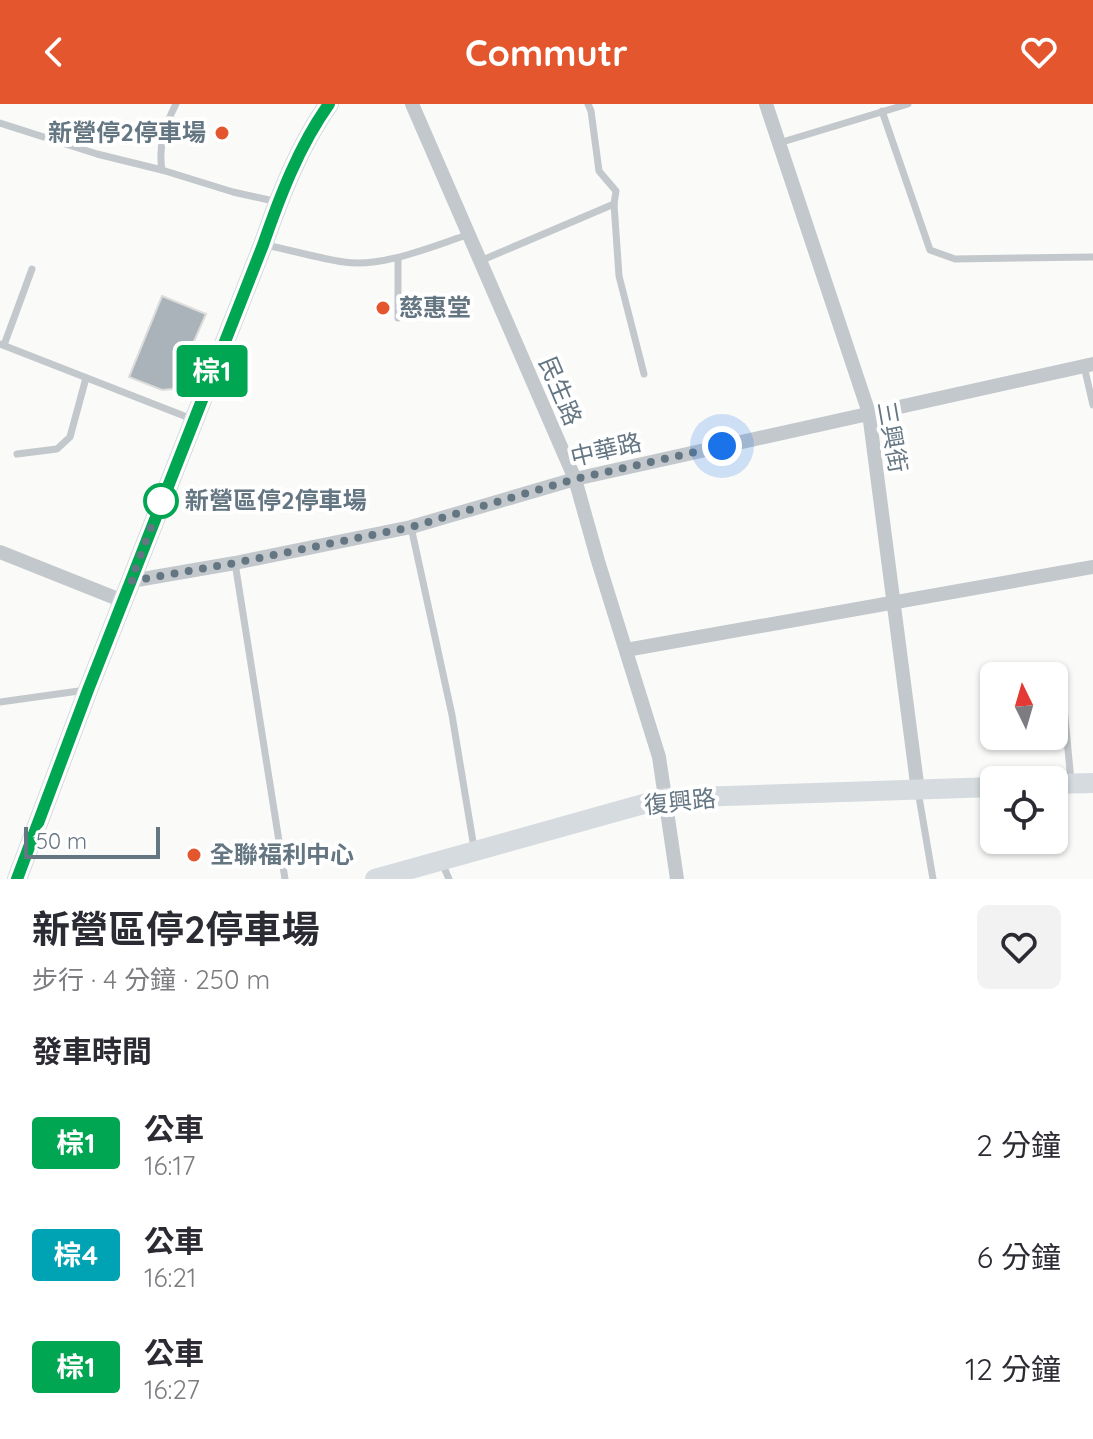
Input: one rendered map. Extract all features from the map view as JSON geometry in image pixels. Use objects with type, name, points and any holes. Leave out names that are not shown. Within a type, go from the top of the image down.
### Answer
[{"type":"street","points":[[17,879],[278,202],[313,126],[329,104]]},
{"type":"street","name":"民生路","points":[[412,104],[575,479],[659,757],[677,879]]},
{"type":"street","name":"三興街","points":[[766,104],[869,413],[918,791]]},
{"type":"street","name":"中華路","points":[[131,581],[411,527],[575,479],[1088,365]]},
{"type":"street","points":[[0,552],[123,601]]},
{"type":"street","points":[[626,650],[1093,567]]},
{"type":"street","points":[[1068,784],[1093,783]]},
{"type":"street","name":"復興路","points":[[375,879],[445,870],[474,850],[665,798],[980,788]]},
{"type":"lane","points":[[162,170],[160,157],[165,124],[176,104]]},
{"type":"lane","points":[[588,104],[599,171],[616,191],[614,204],[619,276],[644,374]]},
{"type":"lane","points":[[779,143],[908,104]]},
{"type":"lane","points":[[882,111],[930,250],[955,259],[1093,257]]},
{"type":"lane","points":[[0,123],[97,154],[278,202]]},
{"type":"lane","points":[[480,261],[614,204]]},
{"type":"lane","points":[[263,245],[346,263],[398,258],[470,234]]},
{"type":"lane","points":[[398,258],[398,318]]},
{"type":"lane","points":[[32,269],[2,344],[193,419]]},
{"type":"lane","points":[[1088,365],[1093,405]]},
{"type":"lane","points":[[17,454],[57,449],[70,437],[86,378]]},
{"type":"lane","points":[[411,527],[452,715],[474,850]]},
{"type":"lane","points":[[235,563],[285,879]]},
{"type":"lane","points":[[0,702],[88,690]]},
{"type":"lane","points":[[918,791],[933,879]]},
{"type":"building","points":[[162,296],[206,314],[173,389],[162,390],[129,377]]},
{"type":"bus line","name":"棕1","points":[[17,879],[278,202],[313,126],[329,104]]},
{"type":"place","name":"新營停2停車場","points":[[222,133]]},
{"type":"place","name":"慈惠堂","points":[[383,308]]},
{"type":"place","name":"新營區停2停車場","points":[[161,501]]},
{"type":"place","name":"全聯福利中心","points":[[194,855]]},
{"type":"route","points":[[161,501],[131,581],[411,527],[575,479],[722,446]]}]
